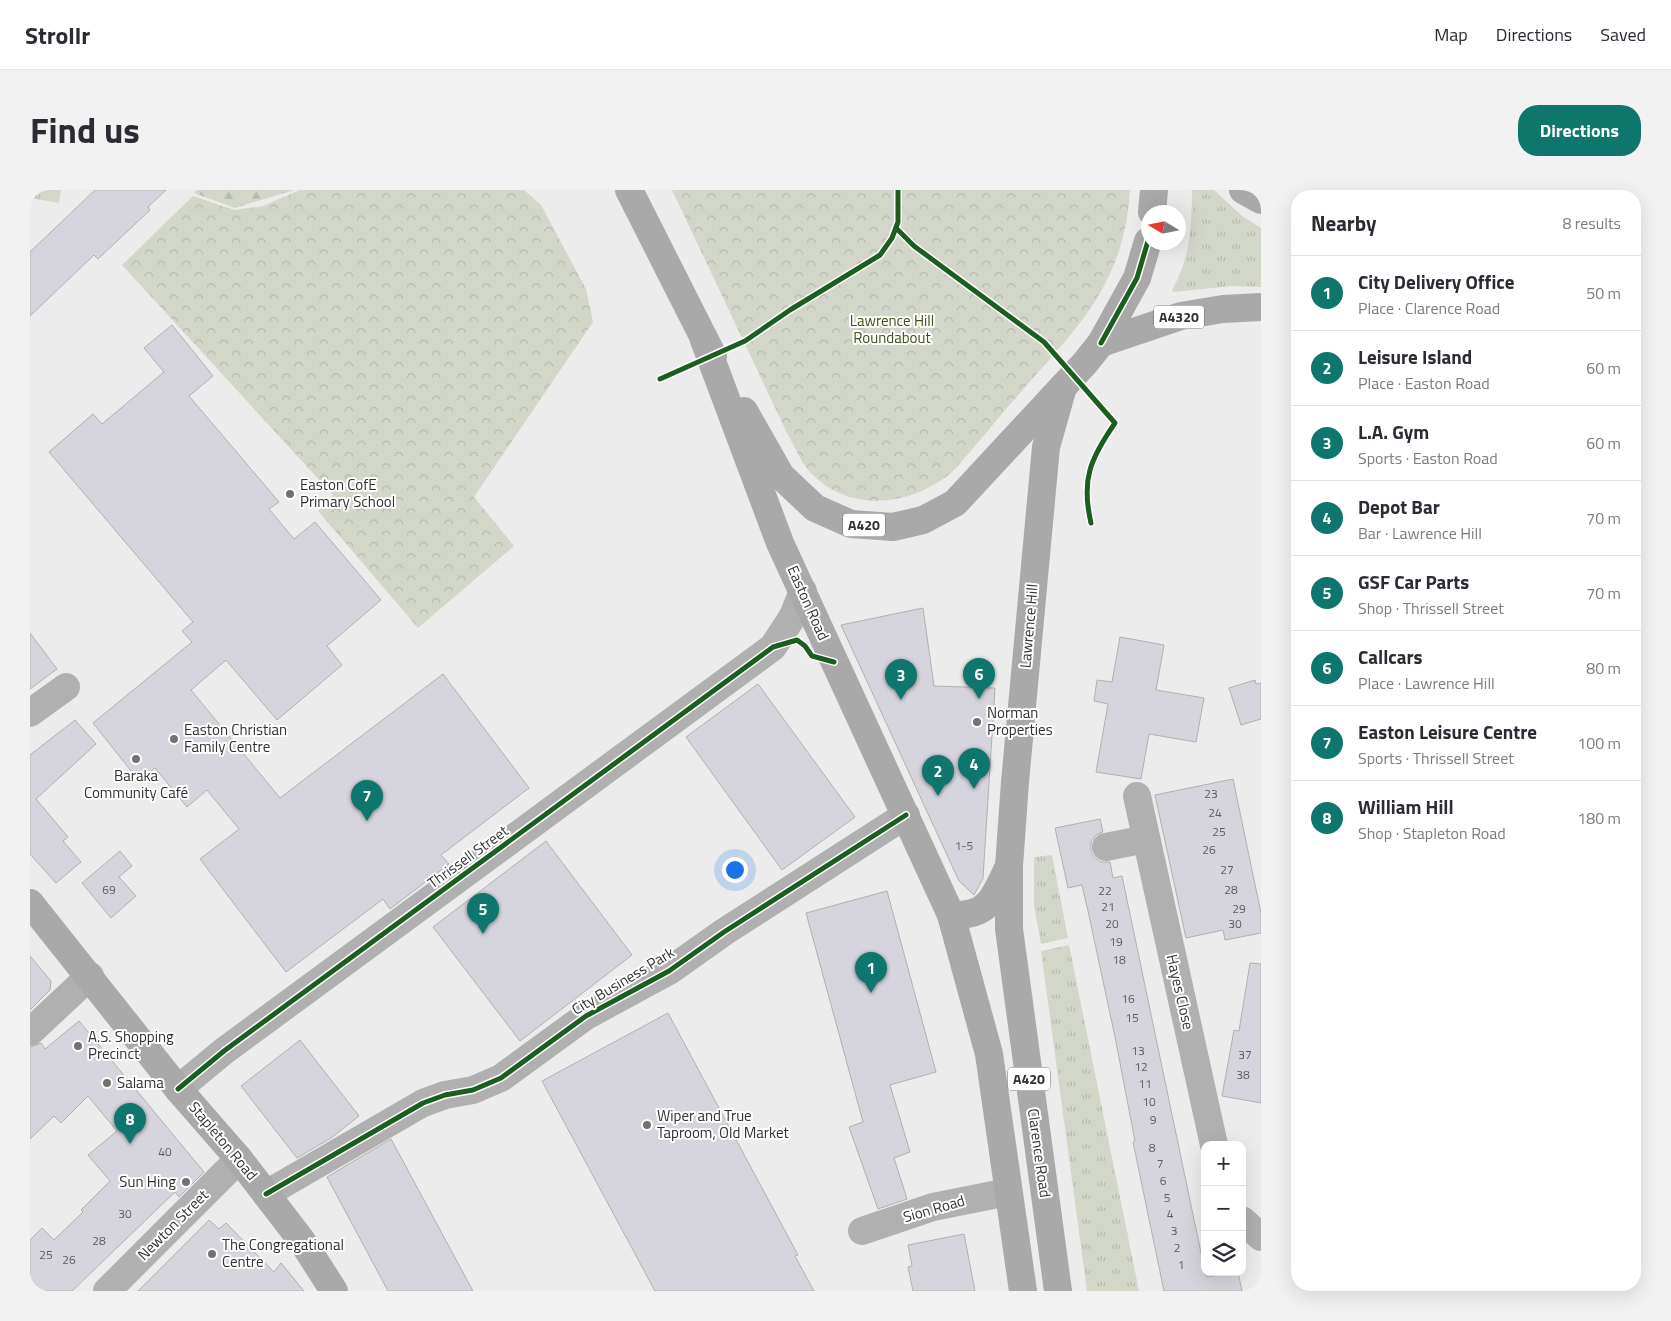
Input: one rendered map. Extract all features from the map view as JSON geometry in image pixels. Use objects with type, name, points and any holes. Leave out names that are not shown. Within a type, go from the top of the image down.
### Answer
[{"type":"main road","name":"A420","points":[[629,190],[704,340],[782,476],[816,508],[851,524],[893,526],[923,520],[955,503],[1063,387],[1101,343],[1137,278],[1145,250]]},
{"type":"main road","points":[[1153,205],[1154,190]]},
{"type":"main road","points":[[1243,190],[1261,200]]},
{"type":"main road","name":"A4320","points":[[1101,343],[1181,316],[1223,309],[1261,307]]},
{"type":"main road","name":"Easton Road","points":[[704,340],[780,543],[951,914]]},
{"type":"main road","name":"Lawrence Hill","points":[[1009,866],[1046,447],[1063,387]]},
{"type":"main road","points":[[951,914],[966,915],[981,911],[995,893],[1009,866]]},
{"type":"main road","name":"Clarence Road","points":[[1009,866],[1010,944],[1058,1291]]},
{"type":"main road","name":"Stapleton Road","points":[[30,903],[178,1088],[239,1159],[302,1241],[334,1291]]},
{"type":"main road","name":"A420","points":[[951,914],[989,1054],[1023,1291]]},
{"type":"street","name":"Thrissell Street","points":[[178,1088],[232,1045],[773,647],[793,616],[803,591]]},
{"type":"street","points":[[30,713],[66,687]]},
{"type":"street","name":"Hayes Close","points":[[1137,796],[1213,1141]]},
{"type":"street","name":"City Business Park","points":[[266,1194],[423,1103],[445,1095],[473,1090],[501,1078],[586,1016],[669,970],[724,932],[906,815]]},
{"type":"street","points":[[1106,847],[1146,839]]},
{"type":"street","points":[[30,1032],[90,976]]},
{"type":"street","name":"Newton Street","points":[[107,1291],[239,1159]]},
{"type":"street","name":"Sion Road","points":[[862,1231],[933,1207],[1008,1192]]},
{"type":"street","points":[[1246,1224],[1261,1238]]},
{"type":"green space","points":[[30,190],[61,190],[59,203],[30,198]]},
{"type":"green space","points":[[197,190],[294,190],[235,208],[194,193]]},
{"type":"green space","points":[[300,190],[524,190],[541,205],[586,289],[593,322],[474,497],[514,546],[418,628],[318,511],[333,495],[122,265],[193,196],[234,210],[263,206]]},
{"type":"green space","name":"Lawrence Hill Roundabout","points":[[672,190],[1130,190],[1126,224],[1118,254],[1092,306],[1075,329],[950,474],[916,493],[897,499],[878,501],[842,494],[825,485],[803,463]]},
{"type":"green space","points":[[1192,190],[1214,190],[1242,216],[1261,228],[1261,287],[1231,286],[1174,292],[1172,290],[1183,266],[1189,242]]},
{"type":"green space","points":[[1052,855],[1068,938],[1041,944],[1034,906],[1034,857]]},
{"type":"green space","points":[[1069,945],[1139,1291],[1087,1291],[1041,951]]},
{"type":"building","points":[[95,190],[166,190],[148,207],[150,210],[98,259],[94,255],[30,316],[30,252]]},
{"type":"building","points":[[172,325],[213,376],[189,396],[279,502],[269,509],[294,539],[315,522],[381,600],[327,646],[342,665],[277,720],[226,660],[191,690],[280,798],[443,674],[529,788],[441,855],[449,864],[390,909],[383,899],[286,972],[200,859],[239,829],[207,790],[187,807],[155,768],[139,781],[93,723],[192,642],[182,631],[193,622],[49,452],[93,414],[102,424],[164,372],[144,348]]},
{"type":"building","points":[[923,608],[934,686],[995,688],[983,878],[974,895],[959,881],[841,625]]},
{"type":"building","points":[[30,633],[57,669],[30,689]]},
{"type":"building","points":[[1120,637],[1164,645],[1156,690],[1204,698],[1196,742],[1149,734],[1141,779],[1096,772],[1108,704],[1094,701],[1097,680],[1112,682]]},
{"type":"building","points":[[1255,680],[1256,684],[1261,683],[1261,719],[1241,725],[1229,688]]},
{"type":"building","points":[[758,684],[855,817],[782,870],[686,737]]},
{"type":"building","points":[[75,720],[96,744],[36,799],[68,837],[63,841],[81,862],[56,883],[30,854],[30,755]]},
{"type":"building","points":[[1233,779],[1261,913],[1261,933],[1225,940],[1223,930],[1186,938],[1155,795]]},
{"type":"building","points":[[1100,819],[1103,832],[1096,835],[1091,842],[1091,851],[1094,857],[1101,862],[1110,862],[1113,878],[1122,876],[1201,1253],[1201,1276],[1239,1276],[1242,1291],[1164,1291],[1133,1142],[1135,1141],[1115,1037],[1082,885],[1068,888],[1055,828]]},
{"type":"building","points":[[546,841],[632,955],[520,1041],[433,927]]},
{"type":"building","points":[[120,851],[132,866],[119,877],[136,896],[111,918],[82,883]]},
{"type":"building","points":[[887,891],[936,1072],[890,1085],[910,1152],[894,1158],[907,1199],[878,1209],[849,1127],[863,1122],[806,913]]},
{"type":"building","points":[[30,956],[51,981],[50,990],[30,1010]]},
{"type":"building","points":[[1250,963],[1261,964],[1261,1103],[1222,1096],[1234,1030],[1239,1031]]},
{"type":"building","name":"Wiper and True Taproom, Old Market","points":[[668,1013],[798,1255],[795,1256],[814,1291],[655,1291],[542,1081]]},
{"type":"building","points":[[79,1021],[204,1172],[179,1197],[175,1192],[72,1291],[30,1291],[30,1240],[42,1228],[54,1240],[83,1212],[81,1210],[110,1181],[88,1155],[117,1131],[88,1096],[61,1123],[54,1116],[30,1139],[30,1047],[41,1043],[45,1049]]},
{"type":"building","points":[[300,1040],[359,1116],[331,1138],[297,1158],[241,1086]]},
{"type":"building","points":[[391,1139],[473,1291],[388,1291],[327,1177]]},
{"type":"building","name":"The Congregational Centre","points":[[209,1220],[219,1229],[226,1223],[274,1272],[281,1263],[304,1291],[138,1291]]},
{"type":"building","points":[[964,1234],[975,1291],[913,1291],[908,1267],[912,1266],[908,1245]]},
{"type":"cycle path","points":[[660,379],[745,341],[790,310],[880,255],[892,238],[898,222],[898,190]]},
{"type":"cycle path","points":[[896,228],[914,246],[1044,342],[1115,423],[1099,448],[1090,470],[1087,494],[1091,523]]},
{"type":"cycle path","points":[[1101,343],[1137,278],[1145,250]]},
{"type":"cycle path","points":[[178,1089],[224,1051],[773,647],[797,640],[805,646],[812,656],[834,662]]},
{"type":"cycle path","points":[[266,1194],[423,1103],[445,1095],[473,1090],[501,1078],[586,1016],[669,971],[724,932],[906,815]]},
{"type":"place","name":"Easton CofE Primary School","points":[[290,494]]},
{"type":"place","name":"Callcars","points":[[979,699]]},
{"type":"place","name":"L.A. Gym","points":[[901,700]]},
{"type":"place","name":"Norman Properties","points":[[977,722]]},
{"type":"place","name":"Easton Christian Family Centre","points":[[174,739]]},
{"type":"place","name":"Baraka Community Café","points":[[136,759]]},
{"type":"place","name":"Depot Bar","points":[[974,789]]},
{"type":"place","name":"Leisure Island","points":[[938,796]]},
{"type":"place","name":"Easton Leisure Centre","points":[[367,821]]},
{"type":"place","name":"GSF Car Parts","points":[[483,934]]},
{"type":"place","name":"City Delivery Office","points":[[871,993]]},
{"type":"place","name":"A.S. Shopping Precinct","points":[[78,1046]]},
{"type":"place","name":"Salama","points":[[107,1083]]},
{"type":"place","name":"Wiper and True Taproom, Old Market","points":[[647,1125]]},
{"type":"place","name":"William Hill","points":[[130,1144]]},
{"type":"place","name":"Sun Hing","points":[[186,1182]]},
{"type":"place","name":"The Congregational Centre","points":[[212,1254]]}]
